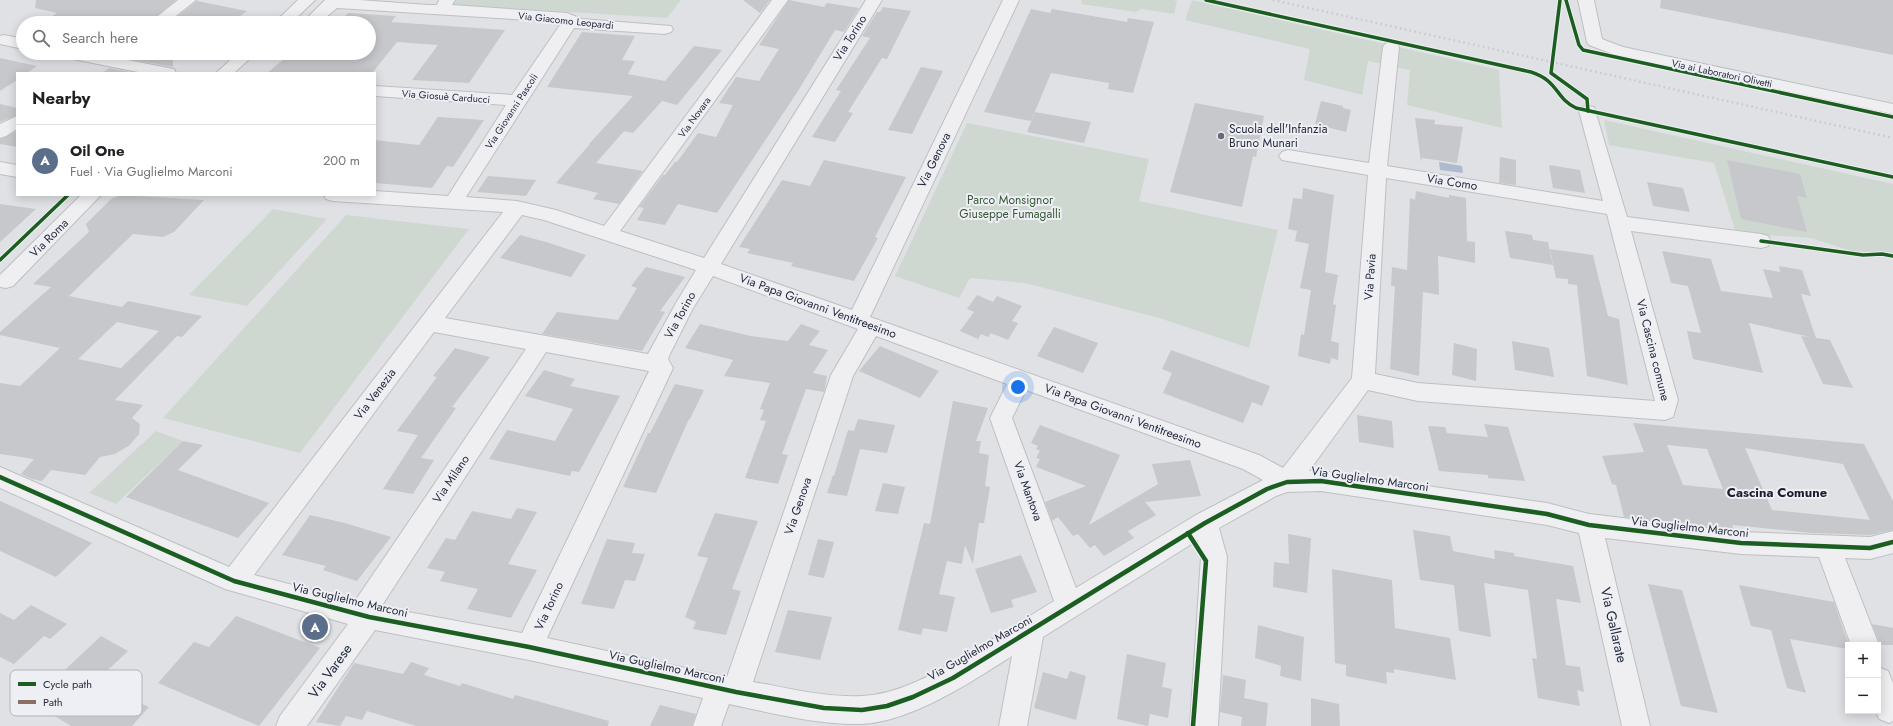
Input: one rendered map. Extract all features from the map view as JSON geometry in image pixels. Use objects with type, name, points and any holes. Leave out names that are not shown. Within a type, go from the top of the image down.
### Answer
[{"type":"street","points":[[166,16],[188,0]]},
{"type":"street","points":[[290,16],[307,0]]},
{"type":"street","name":"Via Novara","points":[[608,234],[780,0]]},
{"type":"street","name":"Via Torino","points":[[529,647],[662,368],[657,360],[658,356],[683,308],[874,0]]},
{"type":"street","name":"Via Genova","points":[[707,726],[729,691],[842,375],[864,323],[1011,0]]},
{"type":"street","name":"Via ai Laboratori Olivetti","points":[[1586,0],[1595,42],[1613,49],[1893,109]]},
{"type":"street","name":"Via Giacomo Leopardi","points":[[317,16],[332,2],[428,10],[444,5],[567,18],[579,24],[665,29]]},
{"type":"street","name":"Via Giovanni Pascoli","points":[[453,203],[517,101],[571,20]]},
{"type":"street","points":[[4,40],[16,43]]},
{"type":"street","name":"Via Pavia","points":[[1362,380],[1378,171],[1391,48]]},
{"type":"street","points":[[88,72],[106,60]]},
{"type":"street","points":[[121,60],[164,72]]},
{"type":"street","points":[[225,72],[240,60]]},
{"type":"street","name":"Via Giosuè Carducci","points":[[376,91],[517,101]]},
{"type":"street","name":"Via Cascina comune","points":[[1362,380],[1418,392],[1665,411],[1667,400],[1588,111]]},
{"type":"street","points":[[0,132],[16,122]]},
{"type":"street","name":"Via Como","points":[[1288,156],[1378,171],[1761,242]]},
{"type":"street","points":[[0,168],[16,171]]},
{"type":"street","name":"Via Roma","points":[[7,281],[91,196]]},
{"type":"street","name":"Via Papa Giovanni Ventitreesimo","points":[[348,196],[517,207],[549,214],[708,267],[1252,462],[1287,482]]},
{"type":"street","name":"Via Venezia","points":[[234,581],[517,207]]},
{"type":"street","points":[[429,323],[660,364]]},
{"type":"street","name":"Via Milano","points":[[365,616],[541,343]]},
{"type":"street","name":"Via Mantova","points":[[1021,379],[1001,418],[1070,606]]},
{"type":"street","points":[[1287,482],[1362,380]]},
{"type":"street","name":"Via Guglielmo Marconi","points":[[0,477],[234,581],[365,616],[529,647],[729,691],[824,708],[862,710],[887,706],[913,697],[953,678],[1204,523],[1267,489],[1287,482],[1302,480],[1329,482],[1547,514],[1589,525],[1742,543],[1870,548],[1893,542]]},
{"type":"street","points":[[1204,523],[1214,557],[1204,726]]},
{"type":"street","name":"Via Gallarate","points":[[1589,525],[1597,553],[1636,726]]},
{"type":"street","points":[[1828,546],[1864,642]]},
{"type":"street","name":"Via Varese","points":[[290,726],[365,616]]},
{"type":"street","points":[[1013,726],[1031,630]]},
{"type":"street","points":[[1881,688],[1889,709]]},
{"type":"green space","points":[[456,0],[681,0],[667,18],[453,5]]},
{"type":"green space","points":[[1082,0],[1177,1],[1174,14],[1141,9],[1136,12],[1081,4]]},
{"type":"green space","points":[[1192,0],[1499,70],[1502,128],[1407,105],[1410,70],[1368,61],[1362,95],[1304,80],[1310,49],[1185,20]]},
{"type":"green space","points":[[1604,120],[1893,184],[1893,256],[1882,254],[1863,255],[1811,238],[1736,233],[1714,163],[1609,145]]},
{"type":"green space","name":"Parco Monsignor Giuseppe Fumagalli","points":[[967,123],[1149,159],[1139,201],[1278,230],[1249,348],[1159,318],[1025,283],[970,278],[959,298],[895,276]]},
{"type":"green space","points":[[273,209],[327,219],[247,306],[189,295]]},
{"type":"green space","points":[[346,215],[469,229],[300,453],[163,418]]},
{"type":"green space","points":[[156,431],[183,441],[116,504],[89,493]]},
{"type":"water","points":[[1439,162],[1462,166],[1463,173],[1440,170]]},
{"type":"building","points":[[36,0],[176,0],[157,16],[52,16],[57,13],[35,8]]},
{"type":"building","points":[[743,0],[770,0],[760,13]]},
{"type":"building","points":[[789,0],[824,7],[827,3],[859,8],[844,32],[835,30],[798,91],[717,213],[678,204],[665,225],[637,220],[644,208],[639,207],[663,175],[665,175],[675,162],[677,162],[698,133],[716,137],[733,105],[719,103],[736,77],[759,81],[779,49],[759,45]]},
{"type":"building","points":[[1661,0],[1893,0],[1893,55],[1660,8]]},
{"type":"building","points":[[197,1],[247,11],[240,16],[178,16]]},
{"type":"building","points":[[883,7],[911,11],[887,59],[882,58],[848,112],[853,113],[835,142],[812,137],[841,91],[836,90],[870,38],[862,36],[877,12],[880,12]]},
{"type":"building","points":[[1031,9],[1050,13],[1052,9],[1127,22],[1128,18],[1154,22],[1133,93],[1108,89],[1109,83],[1051,73],[1031,121],[984,112]]},
{"type":"building","points":[[348,13],[396,16],[391,22],[505,30],[469,83],[412,80],[438,45],[397,42],[373,72],[268,72],[283,60],[376,60],[376,16],[345,16]]},
{"type":"building","points":[[582,32],[635,36],[622,60],[635,61],[628,74],[665,81],[694,46],[722,50],[677,105],[662,101],[633,133],[624,131],[596,163],[643,171],[619,204],[593,199],[598,193],[556,183],[633,96],[547,87]]},
{"type":"building","points":[[0,58],[37,66],[28,72],[16,72],[16,81],[0,91]]},
{"type":"building","points":[[135,60],[173,60],[173,67]]},
{"type":"building","points":[[921,67],[943,71],[912,134],[888,130]]},
{"type":"building","points":[[109,68],[130,72],[103,72]]},
{"type":"building","points":[[1321,101],[1343,106],[1343,108],[1351,110],[1346,132],[1315,124]]},
{"type":"building","points":[[1195,103],[1264,116],[1256,157],[1253,156],[1242,207],[1170,192]]},
{"type":"building","points":[[0,104],[16,108],[16,115],[0,122]]},
{"type":"building","points":[[1035,112],[1091,122],[1084,143],[1027,132]]},
{"type":"building","points":[[438,117],[484,120],[453,167],[447,166],[432,188],[376,183],[376,140],[419,145]]},
{"type":"building","points":[[1415,118],[1435,120],[1434,124],[1463,127],[1457,163],[1422,158],[1421,162]]},
{"type":"building","points":[[16,131],[16,147],[0,144],[0,139]]},
{"type":"building","points":[[1500,157],[1516,160],[1516,185],[1499,183]]},
{"type":"building","points":[[824,160],[906,177],[875,237],[878,238],[854,281],[791,266],[793,263],[747,253],[750,249],[739,247],[782,180],[810,186]]},
{"type":"building","points":[[1727,160],[1800,174],[1807,198],[1797,196],[1807,232],[1741,219]]},
{"type":"building","points":[[1549,165],[1580,170],[1585,193],[1553,188]]},
{"type":"building","points":[[488,176],[536,180],[526,196],[477,192]]},
{"type":"building","points":[[1647,182],[1683,188],[1690,212],[1653,206]]},
{"type":"building","points":[[1303,188],[1334,195],[1325,272],[1338,275],[1333,304],[1336,305],[1331,341],[1339,343],[1338,360],[1331,358],[1330,364],[1298,356],[1301,334],[1304,335],[1311,290],[1300,288],[1309,244],[1295,241],[1297,231],[1288,229],[1293,198],[1302,199]]},
{"type":"building","points":[[1416,191],[1449,198],[1449,195],[1466,198],[1467,241],[1475,242],[1475,263],[1438,256],[1439,295],[1423,292],[1419,376],[1390,369],[1395,286],[1391,286],[1392,267],[1407,270],[1410,198],[1415,200]]},
{"type":"building","points":[[118,196],[204,200],[174,232],[163,237],[133,234],[69,296],[122,307],[128,301],[202,316],[182,337],[177,336],[115,400],[143,405],[132,418],[140,424],[139,434],[130,445],[115,454],[100,457],[85,475],[51,470],[42,481],[32,479],[21,474],[34,459],[0,454],[0,383],[20,386],[60,348],[0,335],[0,332],[51,287],[33,284],[89,232],[86,224],[111,199]],"holes":[[[117,322],[159,331],[121,368],[78,359]]]},
{"type":"building","points":[[0,204],[36,209],[0,242]]},
{"type":"building","points":[[1505,231],[1532,235],[1533,240],[1548,242],[1553,265],[1510,258]]},
{"type":"building","points":[[520,235],[586,255],[571,277],[500,258]]},
{"type":"building","points":[[1550,249],[1593,255],[1608,316],[1619,319],[1628,385],[1587,376],[1577,285],[1568,284],[1568,279],[1556,278]]},
{"type":"building","points":[[1662,251],[1711,259],[1721,291],[1773,298],[1763,269],[1780,272],[1779,266],[1802,270],[1811,296],[1801,294],[1816,338],[1830,340],[1853,388],[1823,384],[1801,336],[1810,337],[1749,323],[1763,373],[1693,359],[1687,331],[1701,333],[1688,286],[1671,283]]},
{"type":"building","points":[[646,267],[685,277],[660,311],[665,312],[642,351],[542,334],[557,312],[618,320],[637,288],[631,286]]},
{"type":"building","points":[[977,295],[993,302],[997,296],[1022,306],[1012,321],[1018,323],[1008,340],[991,333],[988,337],[981,334],[978,339],[960,331],[974,312],[967,309]]},
{"type":"building","points":[[700,324],[751,336],[788,341],[801,324],[820,331],[809,345],[828,350],[813,373],[827,376],[824,392],[806,389],[782,454],[788,455],[778,484],[745,478],[766,421],[760,420],[764,410],[760,409],[770,383],[724,376],[733,360],[685,348]]},
{"type":"building","points":[[1054,327],[1098,343],[1083,373],[1037,356]]},
{"type":"building","points":[[1512,341],[1549,348],[1554,377],[1515,370]]},
{"type":"building","points":[[1454,343],[1477,349],[1476,381],[1452,375]]},
{"type":"building","points":[[880,346],[939,371],[920,398],[859,371]]},
{"type":"building","points":[[455,348],[490,357],[452,407],[456,408],[421,458],[434,460],[413,494],[383,489],[418,435],[397,431],[437,377],[433,376]]},
{"type":"building","points":[[1171,350],[1270,386],[1262,406],[1252,402],[1243,423],[1163,393],[1172,373],[1162,369]]},
{"type":"building","points":[[544,370],[575,379],[570,386],[620,396],[579,472],[572,471],[570,476],[489,459],[507,430],[555,441],[573,409],[525,396]]},
{"type":"building","points":[[675,384],[704,390],[689,419],[656,493],[623,487],[648,433],[650,433]]},
{"type":"building","points":[[953,401],[988,408],[976,441],[981,441],[979,453],[989,455],[985,486],[990,487],[984,523],[979,523],[973,564],[965,545],[962,564],[947,561],[939,594],[955,597],[947,632],[923,628],[921,635],[898,630],[924,523],[930,524]]},
{"type":"building","points":[[1357,415],[1392,421],[1394,448],[1359,442]]},
{"type":"building","points":[[858,419],[895,425],[887,453],[860,449],[847,496],[827,493],[833,475],[834,476],[848,430],[854,431]]},
{"type":"building","points":[[1633,423],[1864,444],[1893,501],[1893,530],[1870,535],[1812,533],[1732,525],[1734,530],[1624,517],[1616,485],[1612,484],[1602,456],[1644,452]],"holes":[[[1667,445],[1707,449],[1723,489],[1683,485]],[[1745,448],[1843,464],[1870,520],[1772,510]]]},
{"type":"building","points":[[1484,424],[1508,427],[1525,481],[1488,478],[1488,475],[1439,471],[1428,426],[1445,427],[1447,433],[1488,437]]},
{"type":"building","points":[[1040,425],[1120,455],[1089,525],[1158,484],[1152,464],[1190,460],[1201,496],[1145,502],[1156,515],[1128,531],[1134,538],[1104,556],[1095,545],[1090,548],[1078,534],[1073,536],[1058,517],[1052,521],[1045,502],[1086,486],[1036,467],[1040,459],[1036,458],[1040,451],[1036,449],[1038,446],[1031,443]]},
{"type":"building","points":[[183,441],[203,445],[178,470],[269,503],[238,538],[126,497]]},
{"type":"building","points":[[883,483],[905,487],[898,514],[875,511]]},
{"type":"building","points":[[0,501],[92,543],[56,577],[0,551]]},
{"type":"building","points":[[517,508],[537,512],[508,564],[537,570],[511,618],[467,609],[478,589],[440,581],[445,572],[427,568],[446,538],[455,540],[472,511],[511,519]]},
{"type":"building","points":[[715,513],[758,521],[732,589],[741,591],[726,635],[693,629],[696,622],[685,617],[708,558],[697,556]]},
{"type":"building","points":[[310,515],[345,523],[391,537],[357,581],[323,570],[326,566],[282,555]]},
{"type":"building","points":[[1413,530],[1450,536],[1453,551],[1495,559],[1494,550],[1514,553],[1514,556],[1573,566],[1581,603],[1556,599],[1566,665],[1580,667],[1584,692],[1577,690],[1580,706],[1538,698],[1532,658],[1537,659],[1528,590],[1484,583],[1491,637],[1459,631],[1454,585],[1420,580]]},
{"type":"building","points":[[1288,534],[1311,538],[1307,593],[1273,587],[1274,562],[1289,564]]},
{"type":"building","points":[[607,539],[635,543],[632,553],[645,554],[635,581],[625,580],[614,609],[581,604]]},
{"type":"building","points":[[818,539],[834,542],[824,578],[808,575]]},
{"type":"building","points":[[1021,555],[1037,592],[1011,600],[1014,607],[991,613],[975,569]]},
{"type":"building","points":[[1332,569],[1392,580],[1395,628],[1450,638],[1456,680],[1394,669],[1394,673],[1386,672],[1387,684],[1346,676],[1346,665],[1335,663]]},
{"type":"building","points":[[1648,584],[1682,590],[1718,713],[1681,706]]},
{"type":"building","points":[[1739,585],[1834,602],[1848,642],[1845,642],[1845,648],[1790,639],[1806,693],[1787,688],[1771,630],[1751,626]]},
{"type":"building","points":[[31,605],[67,624],[50,639],[44,636],[14,664],[0,657],[0,613],[14,620]]},
{"type":"building","points":[[788,610],[832,617],[820,660],[775,652]]},
{"type":"building","points":[[236,616],[320,648],[259,726],[158,683],[194,642],[209,647]]},
{"type":"building","points":[[1872,624],[1893,628],[1893,645],[1881,645],[1881,642],[1879,642]]},
{"type":"building","points":[[1258,625],[1304,637],[1301,681],[1280,676],[1281,666],[1255,658]]},
{"type":"building","points":[[101,636],[128,651],[108,670],[65,670]]},
{"type":"building","points":[[1127,654],[1166,663],[1162,687],[1172,689],[1168,718],[1150,714],[1148,726],[1117,719]]},
{"type":"building","points":[[411,662],[429,668],[424,675],[460,686],[462,683],[513,699],[515,695],[609,721],[608,726],[416,726],[367,711],[362,720],[346,716],[340,726],[316,722],[354,663],[403,674]]},
{"type":"building","points":[[1070,671],[1086,676],[1076,720],[1034,708],[1043,672],[1067,679]]},
{"type":"building","points":[[1223,675],[1246,680],[1244,698],[1268,703],[1266,726],[1241,726],[1242,717],[1220,712]]},
{"type":"building","points":[[1311,698],[1339,704],[1340,726],[1311,726]]},
{"type":"building","points":[[142,704],[149,707],[142,715]]},
{"type":"building","points":[[660,705],[696,714],[692,726],[650,726]]},
{"type":"building","points":[[55,716],[141,716],[132,726],[71,726]]},
{"type":"railway","points":[[1273,0],[1893,138]]},
{"type":"cycle path","points":[[1206,0],[1531,72],[1545,78],[1553,84],[1565,101],[1576,108],[1893,177]]},
{"type":"cycle path","points":[[1560,0],[1551,73],[1587,99],[1588,111]]},
{"type":"cycle path","points":[[1566,0],[1579,45],[1583,50],[1893,117]]},
{"type":"cycle path","points":[[0,260],[67,196]]},
{"type":"cycle path","points":[[1761,241],[1863,255],[1882,254],[1893,256]]},
{"type":"cycle path","points":[[0,477],[234,581],[369,617],[529,647],[736,692],[824,708],[862,710],[887,706],[913,697],[953,678],[1205,523],[1267,489],[1287,482],[1321,481],[1547,514],[1589,525],[1741,543],[1870,548],[1893,542]]},
{"type":"cycle path","points":[[1188,533],[1206,561],[1193,726]]},
{"type":"place","name":"Scuola dell'Infanzia Bruno Munari","points":[[1221,136]]},
{"type":"place","name":"Oil One","points":[[315,627]]},
{"type":"district","name":"Cascina Comune","points":[[1777,492]]}]
